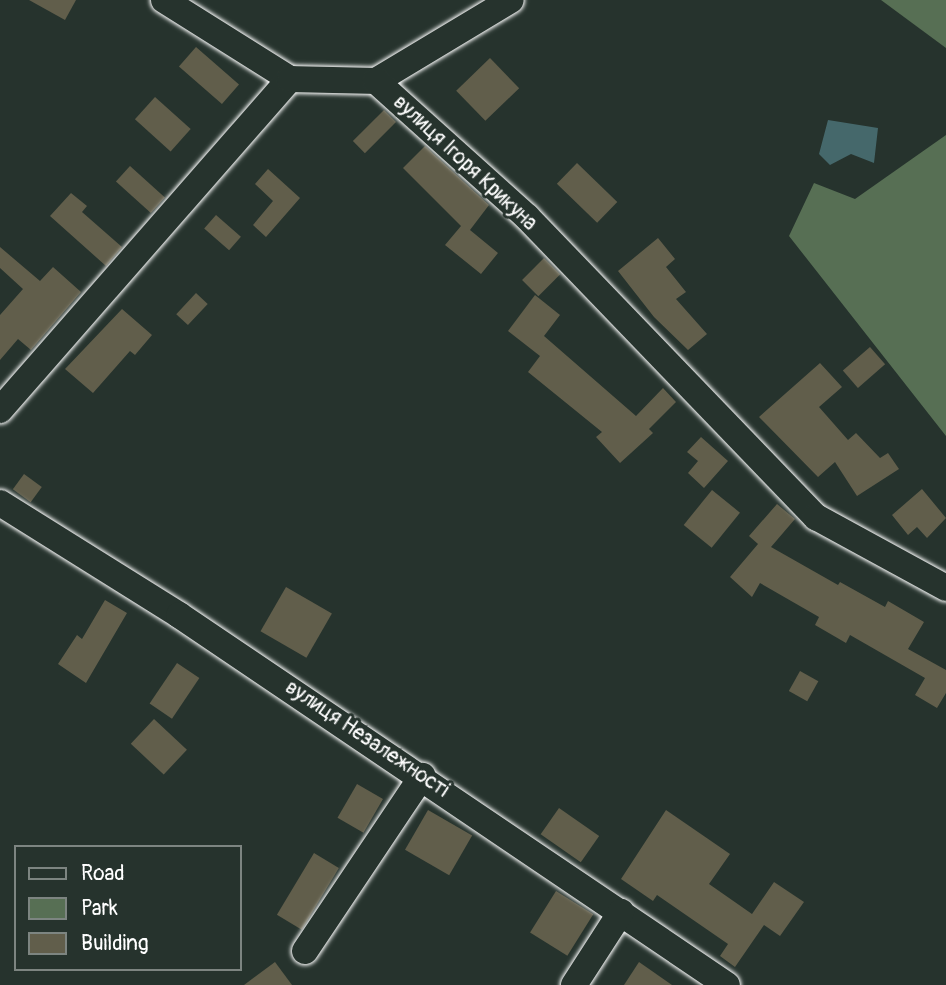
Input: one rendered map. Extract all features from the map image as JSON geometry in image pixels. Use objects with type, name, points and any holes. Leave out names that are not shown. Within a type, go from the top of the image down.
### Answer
[{"type":"street","points":[[0,410],[290,79],[164,0]]},
{"type":"street","points":[[376,81],[511,0]]},
{"type":"street","name":"вулиця Ігоря Крикуна","points":[[290,79],[376,81],[527,217],[816,517],[946,588]]},
{"type":"street","name":"вулиця Незалежності","points":[[0,503],[179,615],[422,776],[727,985]]},
{"type":"street","points":[[305,950],[422,776]]},
{"type":"street","points":[[574,985],[621,912]]},
{"type":"green space","points":[[881,0],[946,0],[946,48]]},
{"type":"green space","points":[[946,135],[946,436],[789,236],[814,183],[855,199]]},
{"type":"water","points":[[828,120],[878,128],[874,163],[851,154],[830,165],[819,154]]},
{"type":"building","points":[[29,0],[76,0],[65,20]]},
{"type":"building","points":[[196,47],[239,84],[222,104],[179,67]]},
{"type":"building","points":[[490,58],[519,88],[485,121],[456,91]]},
{"type":"building","points":[[155,97],[191,129],[171,151],[135,119]]},
{"type":"building","points":[[384,110],[396,122],[365,153],[353,141]]},
{"type":"building","points":[[425,146],[489,205],[470,230],[498,253],[481,274],[445,245],[461,226],[403,168]]},
{"type":"building","points":[[577,163],[617,202],[597,223],[557,184]]},
{"type":"building","points":[[130,166],[165,197],[151,213],[116,182]]},
{"type":"building","points":[[268,169],[300,198],[266,237],[253,225],[273,201],[255,184]]},
{"type":"building","points":[[71,193],[87,206],[82,212],[122,247],[106,266],[50,216]]},
{"type":"building","points":[[216,215],[241,237],[229,250],[204,229]]},
{"type":"building","points":[[658,238],[675,259],[666,267],[686,292],[676,299],[707,334],[688,350],[654,317],[618,271]]},
{"type":"building","points":[[0,247],[40,281],[53,267],[81,292],[31,350],[18,339],[0,360],[0,315],[23,289],[0,268]]},
{"type":"building","points":[[544,258],[560,274],[538,296],[522,280]]},
{"type":"building","points":[[196,293],[208,304],[188,325],[176,314]]},
{"type":"building","points":[[535,295],[560,315],[544,336],[636,416],[663,388],[676,402],[649,429],[653,433],[620,463],[596,437],[602,432],[528,372],[540,356],[508,331]]},
{"type":"building","points":[[122,309],[152,335],[135,355],[130,351],[93,393],[65,369]]},
{"type":"building","points":[[870,347],[885,364],[858,388],[843,371]]},
{"type":"building","points":[[820,363],[842,387],[819,407],[848,440],[856,433],[880,458],[888,453],[899,469],[857,496],[835,462],[818,477],[759,417]]},
{"type":"building","points":[[701,437],[728,461],[704,488],[688,473],[698,461],[687,452]]},
{"type":"building","points":[[24,474],[42,487],[31,502],[13,489]]},
{"type":"building","points":[[922,489],[946,518],[927,538],[917,527],[908,535],[892,515]]},
{"type":"building","points":[[712,490],[740,513],[712,548],[684,525]]},
{"type":"building","points":[[777,504],[795,519],[771,547],[838,585],[840,582],[885,607],[888,601],[924,622],[908,649],[946,670],[946,693],[937,708],[915,695],[925,678],[850,635],[846,643],[815,625],[819,617],[760,583],[752,597],[730,577],[758,544],[749,536]]},
{"type":"building","points":[[286,587],[332,614],[306,658],[260,631]]},
{"type":"building","points":[[105,600],[127,613],[86,683],[58,664],[77,635],[82,639]]},
{"type":"building","points":[[177,663],[199,678],[172,719],[150,704]]},
{"type":"building","points":[[800,671],[818,681],[807,701],[789,691]]},
{"type":"building","points":[[154,719],[187,750],[164,775],[131,744]]},
{"type":"building","points":[[357,784],[383,799],[363,833],[338,818]]},
{"type":"building","points":[[559,808],[599,836],[581,862],[541,834]]},
{"type":"building","points":[[428,810],[472,836],[449,875],[405,850]]},
{"type":"building","points":[[666,810],[730,854],[709,884],[752,914],[774,882],[804,902],[780,936],[764,925],[735,967],[720,956],[728,944],[657,895],[653,901],[621,879]]},
{"type":"building","points":[[314,853],[339,868],[302,930],[277,915]]},
{"type":"building","points":[[556,891],[593,914],[567,956],[530,933]]},
{"type":"building","points":[[275,962],[292,985],[244,985]]},
{"type":"building","points":[[639,962],[672,985],[624,985]]}]
